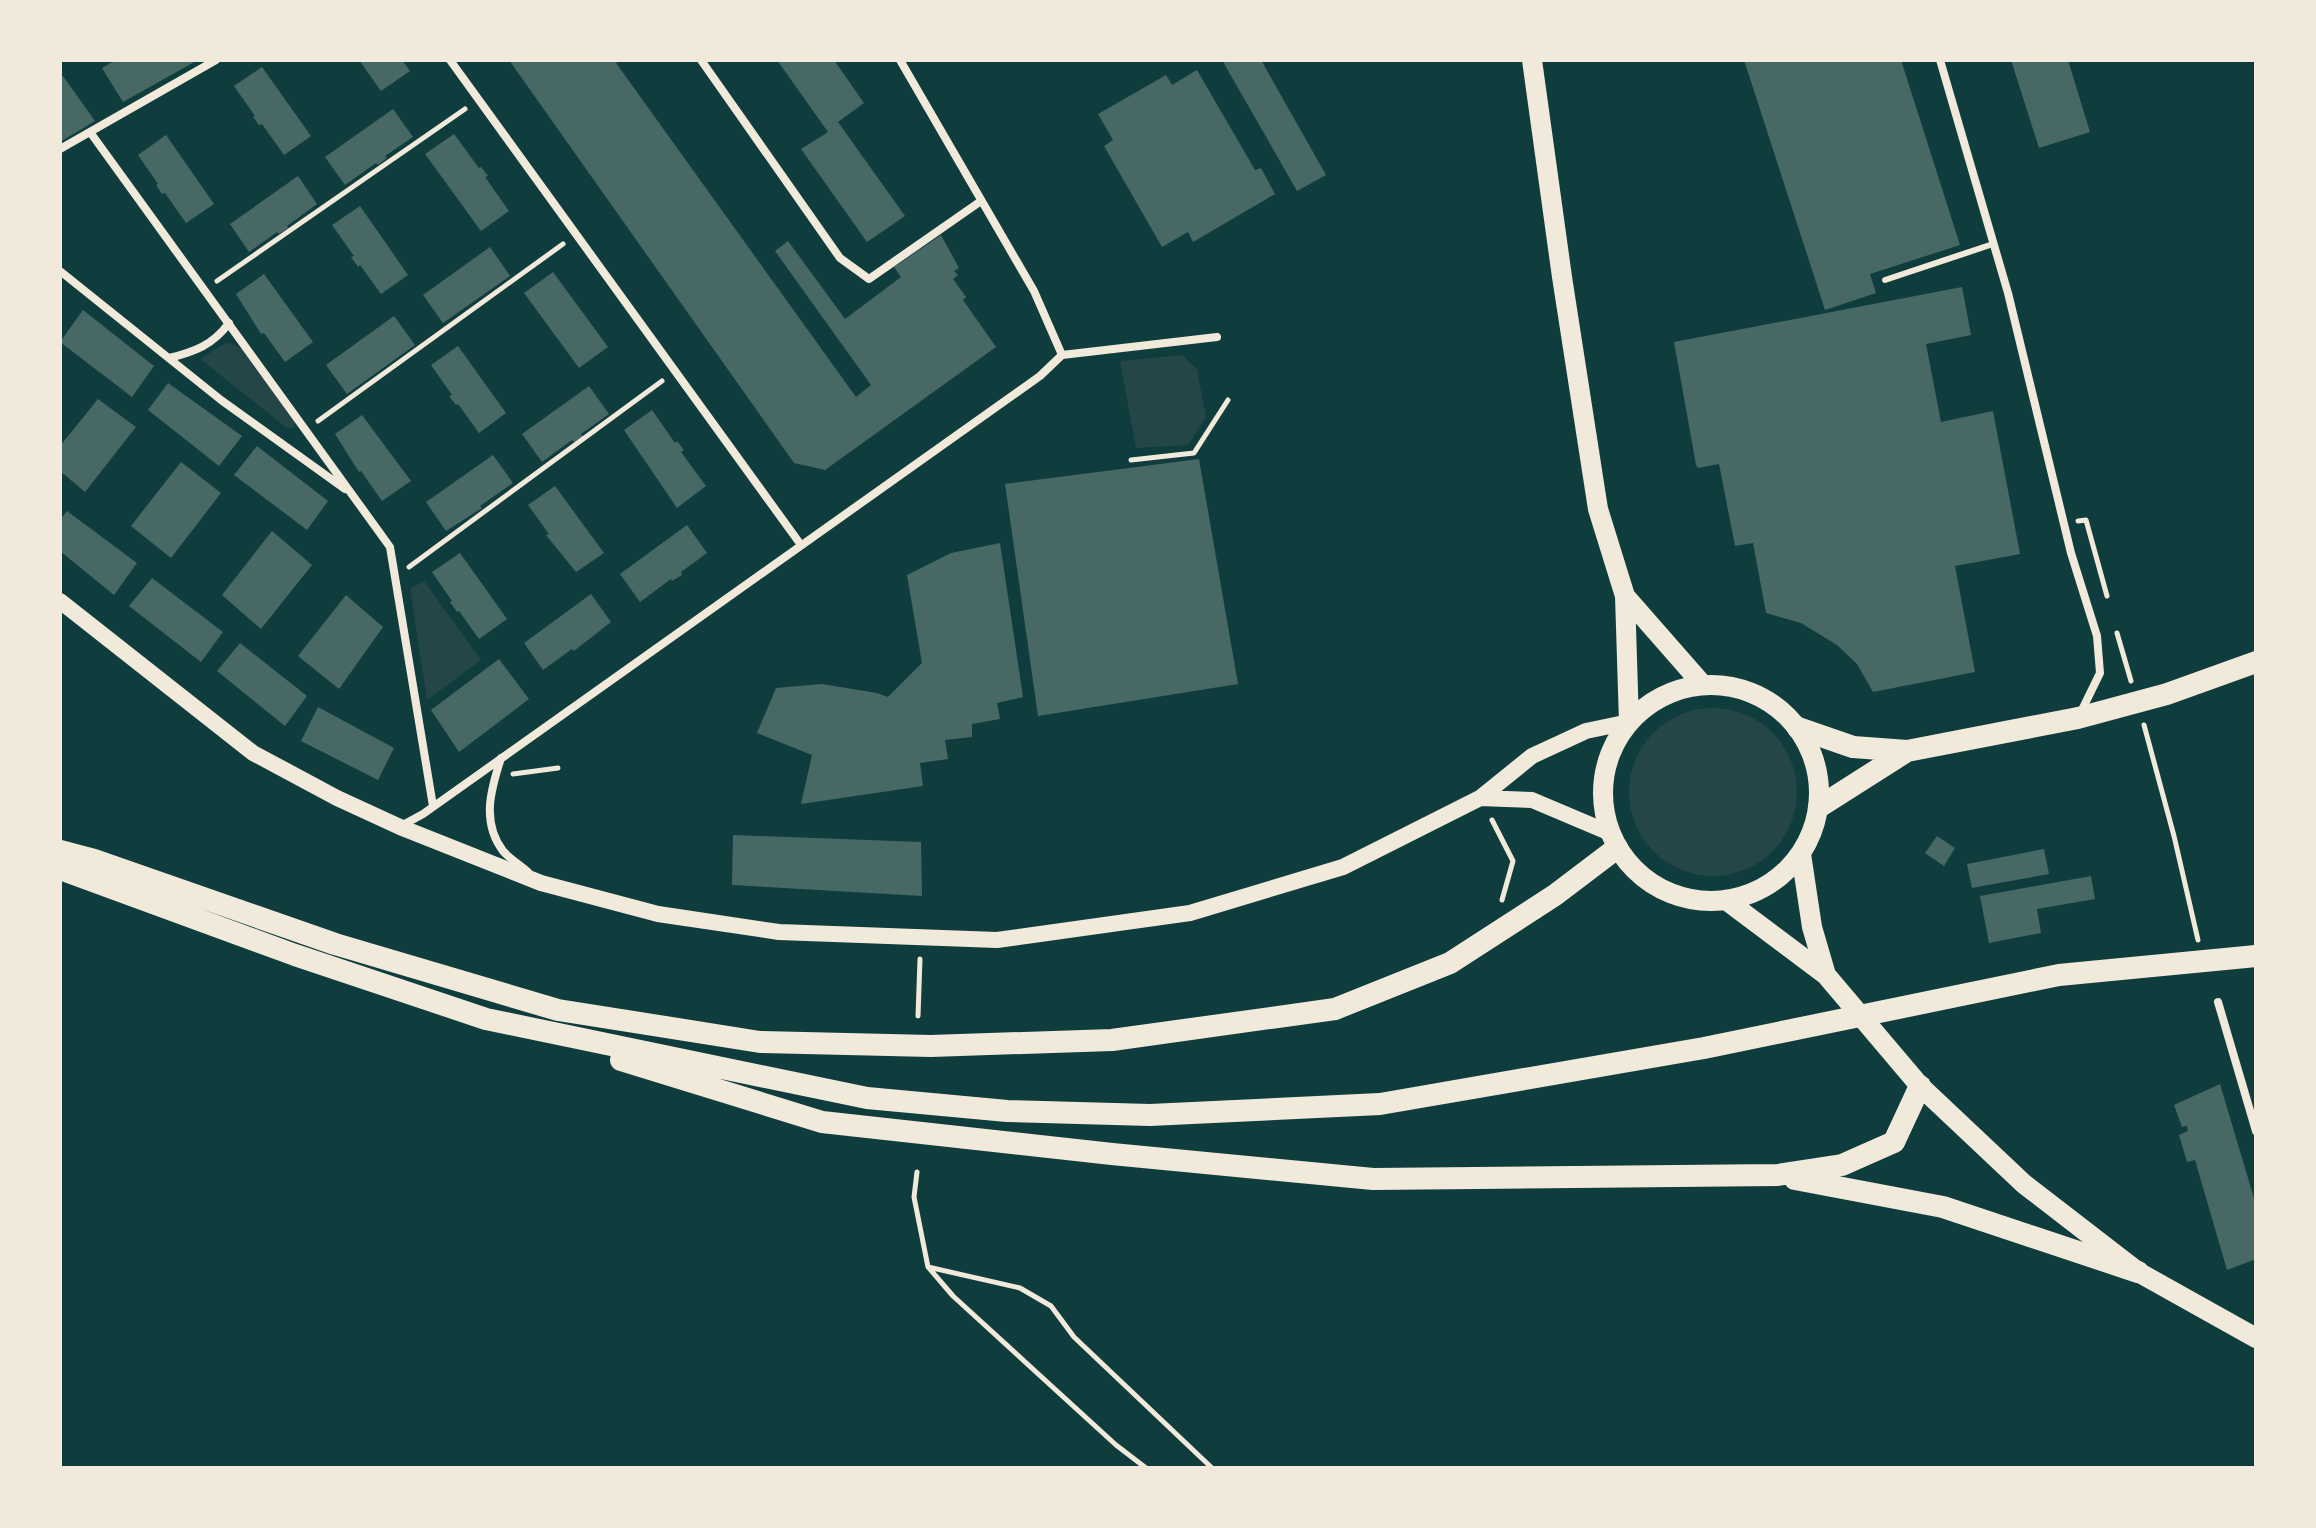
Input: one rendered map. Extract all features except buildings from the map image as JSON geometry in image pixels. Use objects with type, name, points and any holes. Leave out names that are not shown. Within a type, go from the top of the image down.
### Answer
[{"type":"highway","points":[[1798,728],[1853,747],[1907,751],[2078,718],[2167,694],[2256,662]]},
{"type":"highway","points":[[1819,807],[1907,751]]},
{"type":"highway","points":[[60,851],[335,944],[558,1010],[760,1042],[931,1046],[1112,1040],[1335,1009],[1450,963],[1555,895],[1614,840]]},
{"type":"highway","points":[[60,869],[295,955],[486,1019],[822,1122],[1373,1179],[1778,1175],[1842,1165],[1894,1142],[1920,1086]]},
{"type":"highway","points":[[486,1019],[867,1098],[1007,1111],[1150,1115],[1380,1104],[1704,1048],[2059,975],[2256,956]]},
{"type":"highway","points":[[1778,1175],[1943,1207],[2138,1272]]},
{"type":"main road","points":[[1532,60],[1598,509],[1625,596],[1629,722]]},
{"type":"main road","points":[[1625,596],[1703,685]]},
{"type":"main road","points":[[60,601],[253,753],[337,798],[400,827],[541,883],[658,914],[779,932],[997,940],[1190,913],[1343,867],[1480,798],[1532,756],[1586,731],[1629,722]]},
{"type":"main road","points":[[1703,685],[1737,688],[1768,701],[1798,728],[1810,748],[1817,770],[1819,807],[1814,830],[1801,854],[1783,875],[1760,890],[1726,900],[1688,899],[1666,892],[1639,873],[1614,840],[1603,797],[1607,760],[1629,722],[1647,705],[1669,693],[1703,685]]},
{"type":"main road","points":[[1480,798],[1532,800],[1614,840]]},
{"type":"main road","points":[[1801,854],[1812,927],[1826,975]]},
{"type":"main road","points":[[1726,900],[1826,975],[1920,1086],[2024,1184],[2138,1272],[2256,1338]]},
{"type":"street","points":[[60,149],[216,60]]},
{"type":"street","points":[[450,60],[801,545]]},
{"type":"street","points":[[701,60],[840,258],[869,279],[981,201]]},
{"type":"street","points":[[900,60],[1034,291],[1062,355]]},
{"type":"street","points":[[1940,60],[1993,244],[2071,553],[2097,636],[2100,673],[2078,718]]},
{"type":"street","points":[[90,132],[390,547],[433,806]]},
{"type":"street","points":[[60,271],[221,400],[352,494]]},
{"type":"street","points":[[169,358],[195,352],[207,345],[229,323]]},
{"type":"street","points":[[400,827],[1040,376],[1062,355],[1217,337]]},
{"type":"street","points":[[502,756],[491,787],[491,827],[504,851],[541,883]]},
{"type":"street","points":[[2218,1002],[2256,1131]]},
{"type":"lane","points":[[1885,280],[1993,244]]},
{"type":"path","points":[[204,290],[479,99]]},
{"type":"path","points":[[306,430],[576,234]]},
{"type":"path","points":[[396,577],[676,371]]},
{"type":"path","points":[[1131,460],[1194,453],[1228,400]]},
{"type":"path","points":[[502,756],[513,774],[558,768]]},
{"type":"path","points":[[2157,772],[2200,946]]},
{"type":"path","points":[[1480,798],[1513,861],[1501,904]]},
{"type":"path","points":[[918,1016],[921,938]]},
{"type":"path","points":[[917,1172],[914,1197],[928,1267],[953,1296],[1116,1445],[1146,1468]]},
{"type":"path","points":[[928,1267],[1020,1288],[1051,1306],[1074,1337],[1212,1468]]},
{"type":"shaded area","points":[[231,343],[244,350],[295,421],[294,428],[287,428],[200,359]]},
{"type":"shaded area","points":[[1182,355],[1197,369],[1206,417],[1188,445],[1136,448],[1120,361]]},
{"type":"shaded area","points":[[424,581],[481,660],[427,700],[410,589]]},
{"type":"shaded area","points":[[1713,708],[1745,714],[1772,733],[1791,760],[1797,792],[1791,824],[1772,851],[1745,870],[1713,876],[1681,870],[1654,851],[1635,824],[1629,792],[1635,760],[1654,733],[1681,714]]}]
